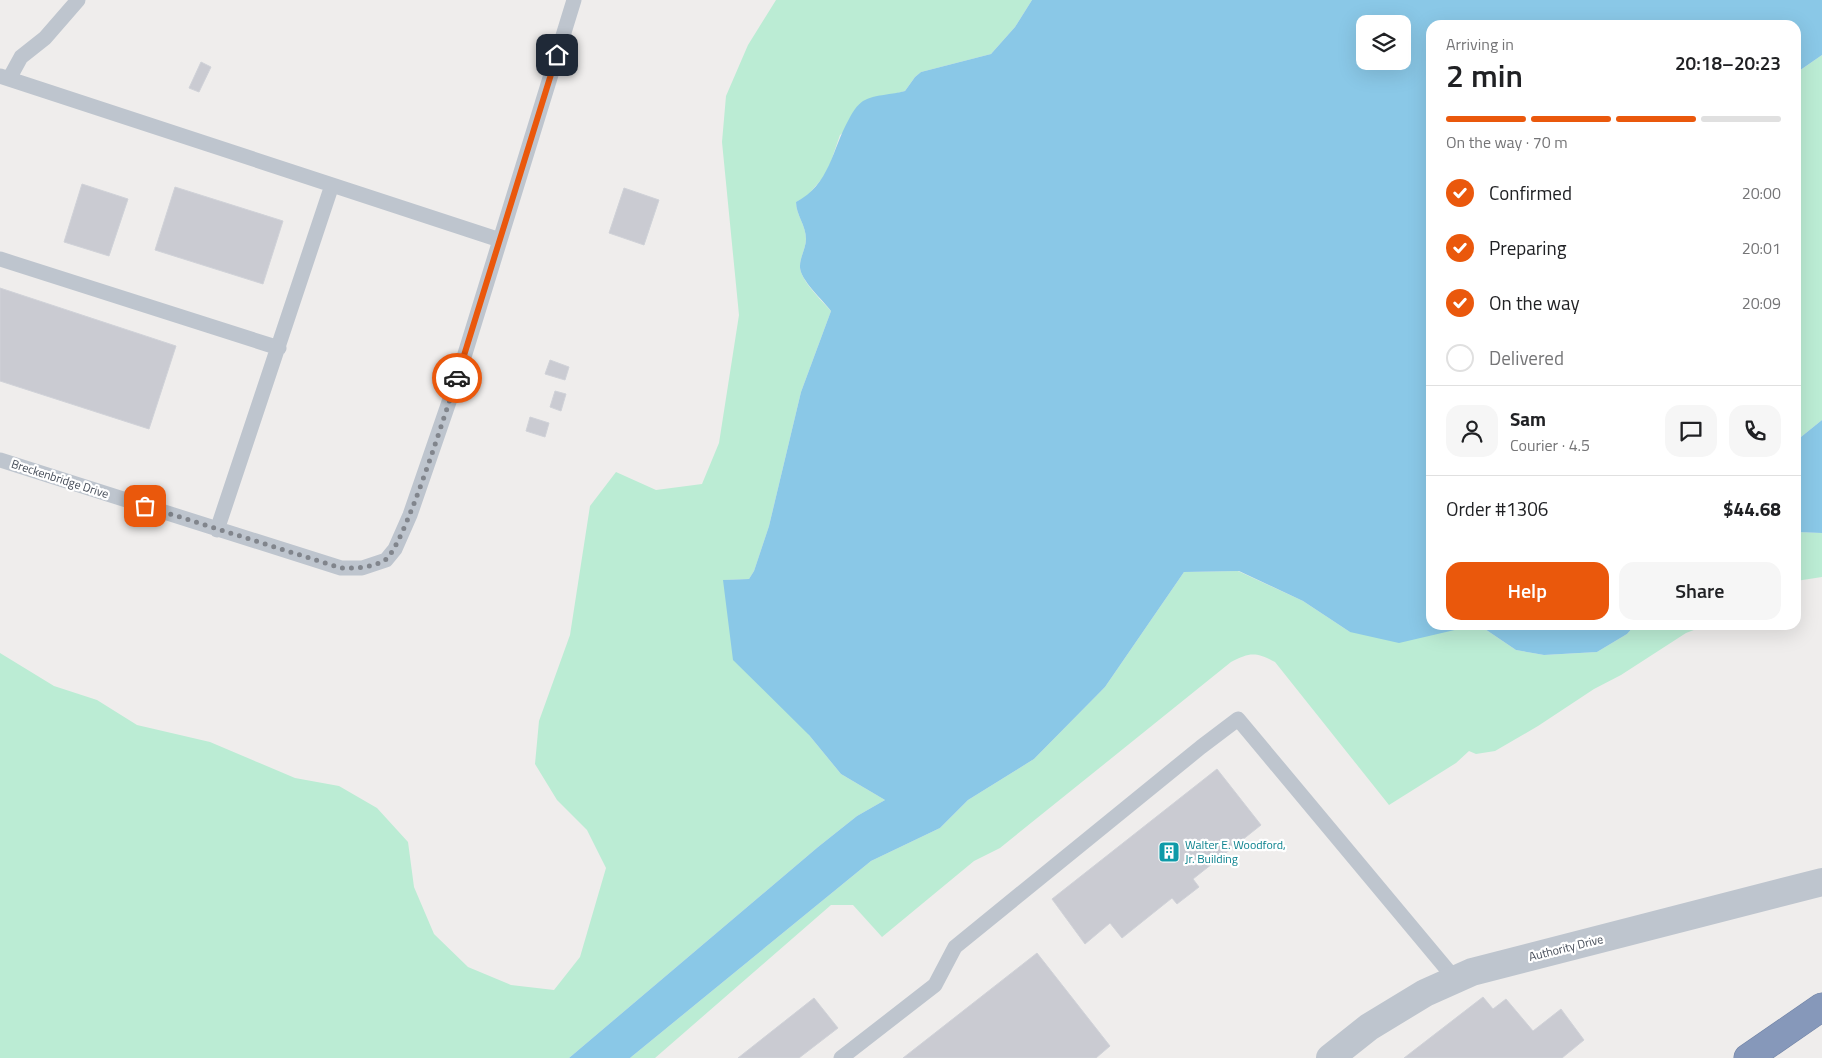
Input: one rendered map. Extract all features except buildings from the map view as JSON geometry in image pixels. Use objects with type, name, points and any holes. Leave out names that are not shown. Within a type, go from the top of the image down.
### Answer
[{"type":"highway","points":[[1748,1058],[1822,1007]]},
{"type":"street","name":"Authority Drive","points":[[1330,1058],[1369,1027],[1425,993],[1472,972],[1822,882]]},
{"type":"lane","points":[[78,0],[45,38],[21,57],[3,78],[500,240]]},
{"type":"lane","name":"Breckenbridge Drive","points":[[0,460],[341,568],[362,568],[386,560],[395,549],[410,515],[460,370],[574,0]]},
{"type":"lane","points":[[218,530],[332,185]]},
{"type":"lane","points":[[0,259],[279,348]]},
{"type":"lane","points":[[841,1058],[935,985],[955,947],[1238,719],[1455,979]]},
{"type":"green space","points":[[776,0],[1032,0],[1015,27],[991,54],[921,72],[905,91],[894,94],[840,135],[827,173],[807,196],[796,202],[806,239],[800,263],[801,271],[812,290],[831,311],[801,392],[769,526],[754,571],[749,579],[724,580],[809,735],[841,774],[885,800],[857,816],[818,847],[569,1058],[0,1058],[0,653],[54,686],[97,700],[137,725],[210,742],[295,778],[339,786],[377,808],[408,842],[414,887],[434,934],[468,967],[511,985],[554,990],[580,957],[606,868],[587,830],[557,800],[535,764],[539,721],[570,635],[590,506],[616,472],[656,490],[702,484],[719,443],[739,315],[722,142],[726,96],[748,45]]},
{"type":"green space","points":[[1822,55],[1822,420],[1801,437],[1801,70]]},
{"type":"green space","points":[[1801,532],[1822,533],[1822,577],[1801,580]]},
{"type":"green space","points":[[1238,571],[1303,601],[1350,632],[1426,629],[1486,630],[1516,650],[1544,655],[1597,652],[1631,630],[1694,630],[1686,633],[1621,675],[1594,689],[1538,726],[1495,751],[1476,754],[1469,751],[1456,763],[1389,805],[1275,662],[1263,656],[1253,654],[1243,656],[1231,662],[1000,848],[974,861],[882,937],[853,905],[831,905],[655,1058],[630,1058],[871,861],[940,828],[968,800],[1034,759],[1105,687],[1184,572]]},
{"type":"water","points":[[1032,0],[1822,0],[1822,55],[1801,70],[1801,20],[1426,20],[1426,630],[1455,630],[1399,643],[1350,632],[1303,601],[1239,571],[1184,572],[1105,687],[1034,759],[968,800],[940,828],[871,861],[630,1058],[569,1058],[818,847],[857,816],[885,800],[841,774],[809,735],[733,660],[723,580],[749,579],[754,571],[769,526],[801,392],[831,311],[807,283],[801,271],[800,263],[806,239],[796,202],[807,195],[823,176],[843,130],[855,109],[861,103],[873,97],[905,91],[921,72],[991,54],[1015,27]]},
{"type":"water","points":[[1822,420],[1822,533],[1801,532],[1801,437]]},
{"type":"water","points":[[1486,630],[1631,630],[1597,652],[1544,655],[1516,650]]},
{"type":"way so far","points":[[145,506],[341,568],[362,568],[386,560],[395,549],[410,515],[457,378]]},
{"type":"place","name":"Walter E. Woodford, Jr. Building","points":[[1169,852]]},
{"type":"route","points":[[457,378],[557,55]]}]
